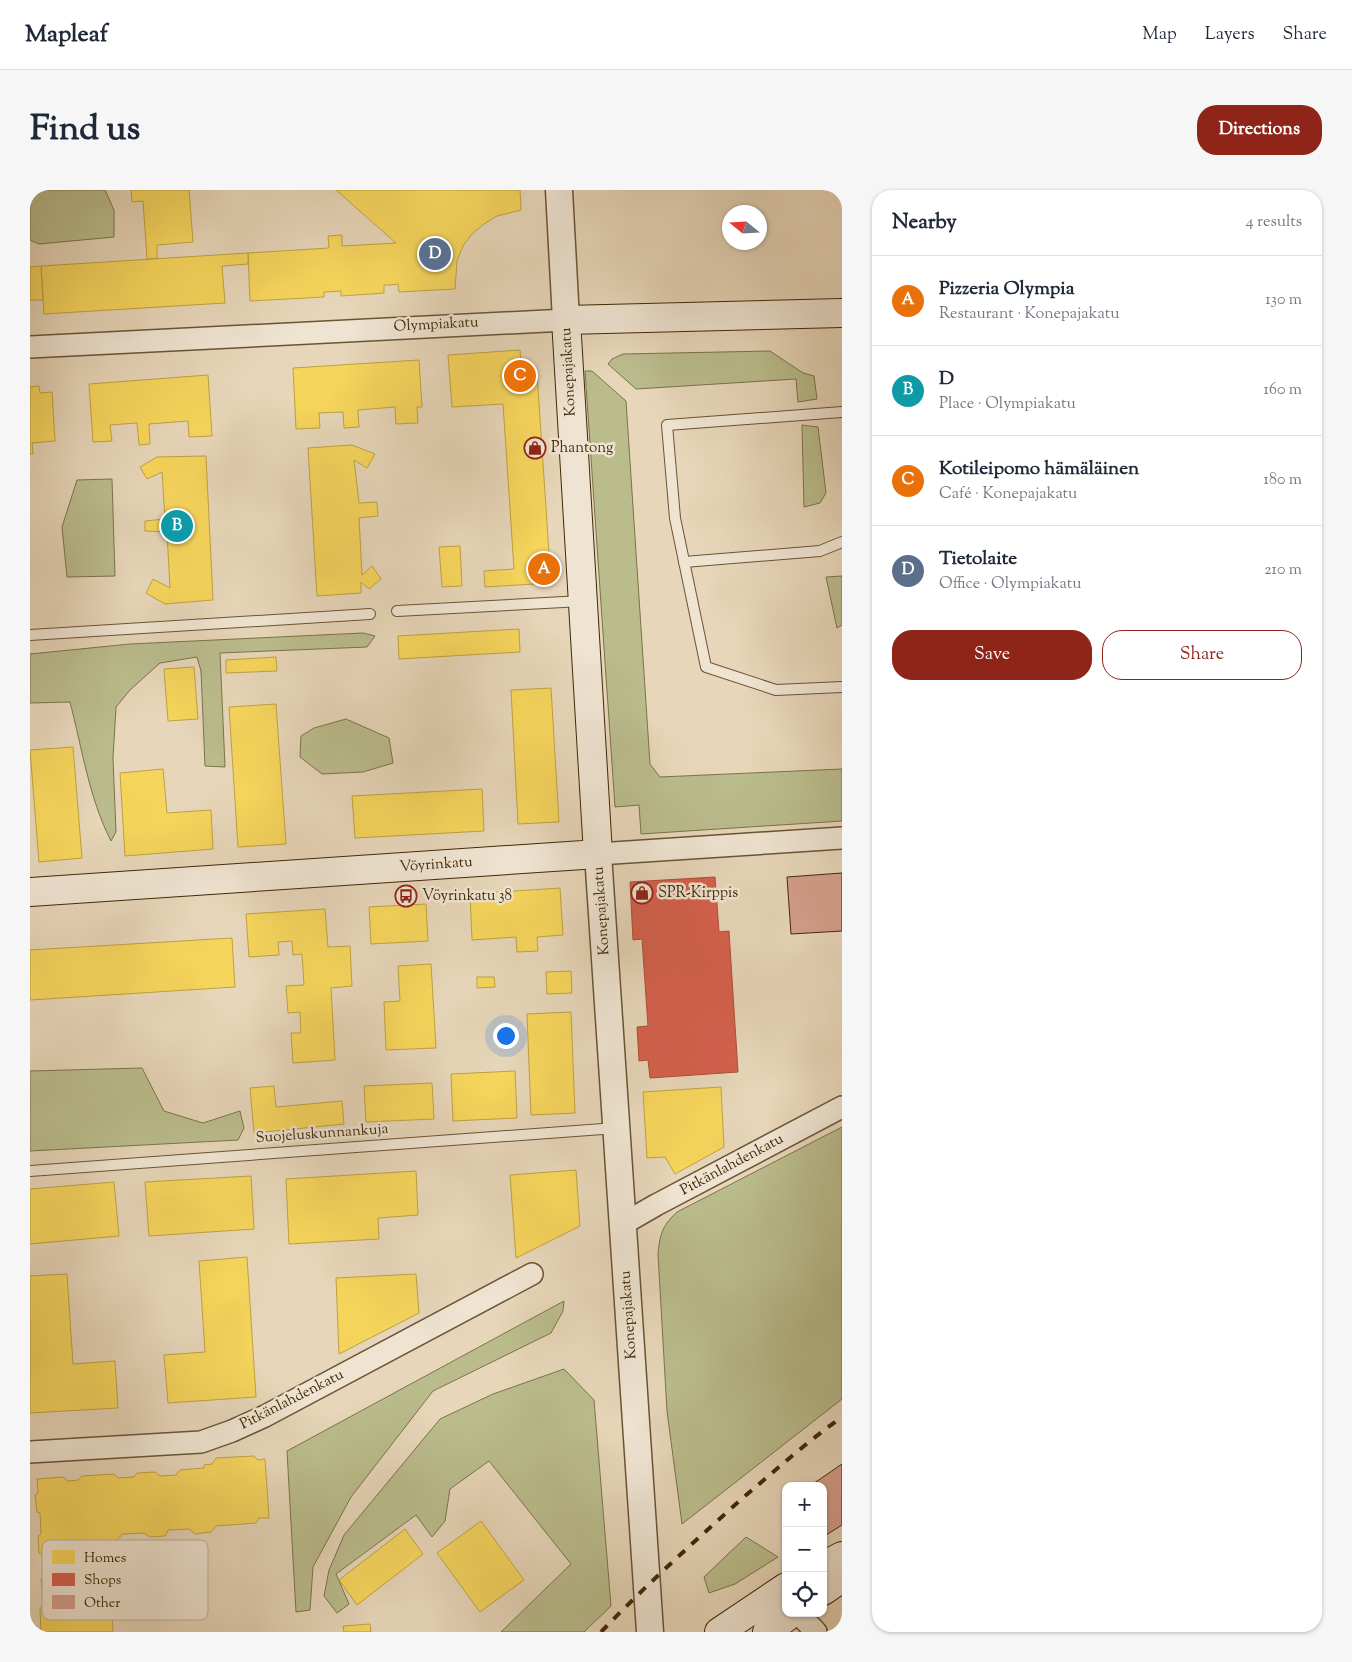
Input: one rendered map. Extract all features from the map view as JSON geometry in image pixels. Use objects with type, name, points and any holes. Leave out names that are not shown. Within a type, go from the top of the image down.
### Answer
[{"type":"main road","name":"Olympiakatu","points":[[566,320],[842,313]]},
{"type":"main road","name":"Konepajakatu","points":[[566,320],[598,854]]},
{"type":"main road","name":"Vöyrinkatu","points":[[30,892],[598,854]]},
{"type":"main road","points":[[827,1564],[842,1556]]},
{"type":"main road","points":[[827,1588],[842,1578]]},
{"type":"main road","points":[[718,1632],[782,1600]]},
{"type":"main road","points":[[767,1632],[782,1605]]},
{"type":"street","name":"Konepajakatu","points":[[559,190],[566,320]]},
{"type":"street","name":"Olympiakatu","points":[[30,347],[566,320]]},
{"type":"street","name":"Vöyrinkatu","points":[[598,854],[842,838]]},
{"type":"street","name":"Konepajakatu","points":[[598,854],[650,1632]]},
{"type":"street","name":"Pitkänlahdenkatu","points":[[623,1224],[842,1107]]},
{"type":"street","name":"Pitkänlahdenkatu","points":[[30,1452],[201,1442],[265,1416],[532,1274]]},
{"type":"street","points":[[802,1617],[816,1632]]},
{"type":"lane","points":[[842,412],[667,425],[675,518],[706,668],[776,690],[842,687]]},
{"type":"lane","points":[[684,562],[820,550],[842,542]]},
{"type":"lane","points":[[397,611],[583,601]]},
{"type":"lane","points":[[30,635],[370,614]]},
{"type":"lane","name":"Suojeluskunnankuja","points":[[30,1171],[617,1128]]},
{"type":"green space","points":[[30,190],[105,190],[114,210],[114,237],[39,244],[30,240]]},
{"type":"green space","points":[[770,351],[803,373],[814,376],[817,399],[798,402],[796,379],[636,389],[608,364],[612,359],[623,354]]},
{"type":"green space","points":[[585,371],[592,371],[626,401],[650,764],[660,777],[842,769],[842,821],[641,834],[639,805],[615,807]]},
{"type":"green space","points":[[802,425],[818,427],[826,493],[820,503],[804,507]]},
{"type":"green space","points":[[112,479],[115,576],[67,577],[62,527],[77,480]]},
{"type":"green space","points":[[842,576],[842,625],[837,628],[826,577]]},
{"type":"green space","points":[[363,633],[375,636],[367,647],[220,653],[225,767],[205,766],[201,671],[197,657],[160,663],[130,690],[116,707],[113,758],[116,832],[111,841],[97,808],[70,702],[30,703],[30,654],[130,644]]},
{"type":"green space","points":[[346,719],[389,738],[393,763],[363,772],[322,774],[300,757],[301,736],[314,728]]},
{"type":"green space","points":[[142,1068],[164,1111],[203,1123],[240,1111],[244,1128],[238,1140],[30,1151],[30,1071]]},
{"type":"green space","points":[[842,1127],[842,1399],[682,1524],[667,1411],[658,1254],[663,1231],[677,1212]]},
{"type":"green space","points":[[564,1301],[563,1311],[551,1333],[433,1391],[351,1497],[313,1567],[310,1610],[296,1612],[287,1451]]},
{"type":"green space","points":[[564,1369],[594,1400],[611,1606],[584,1632],[501,1632],[571,1564],[489,1461],[450,1489],[445,1521],[432,1537],[416,1515],[336,1574],[349,1604],[337,1613],[324,1596],[329,1570],[344,1535],[440,1419],[493,1394]]},
{"type":"green space","points":[[746,1537],[778,1557],[735,1584],[709,1593],[704,1577]]},
{"type":"building: Homes","points":[[131,190],[189,190],[193,242],[157,245],[157,258],[147,259],[143,201],[132,202]]},
{"type":"building: Homes","points":[[336,190],[520,190],[521,210],[497,216],[472,234],[463,246],[457,261],[455,289],[399,292],[398,284],[384,285],[384,293],[341,296],[341,291],[324,292],[324,297],[250,301],[248,253],[329,248],[328,236],[342,235],[342,246],[396,243]]},
{"type":"building: Homes","points":[[248,253],[248,264],[222,266],[225,303],[44,314],[41,266]]},
{"type":"building: Homes","points":[[41,266],[43,300],[30,300],[30,267]]},
{"type":"building: Homes","points":[[520,350],[522,374],[537,373],[551,583],[485,587],[484,571],[514,569],[503,404],[452,407],[448,355]]},
{"type":"building: Homes","points":[[419,360],[422,407],[417,407],[418,423],[396,424],[395,407],[358,410],[359,427],[344,428],[343,412],[319,413],[320,428],[296,429],[293,368]]},
{"type":"building: Homes","points":[[208,375],[212,436],[189,437],[188,421],[149,424],[150,444],[139,445],[137,423],[110,425],[112,441],[93,442],[89,384]]},
{"type":"building: Homes","points":[[39,386],[40,393],[52,392],[55,441],[32,443],[33,454],[30,454],[30,387]]},
{"type":"building: Homes","points":[[352,445],[375,454],[367,468],[354,460],[359,503],[377,502],[378,516],[359,518],[362,575],[372,566],[381,579],[369,589],[361,582],[361,593],[317,596],[308,448]]},
{"type":"building: Homes","points":[[206,456],[213,600],[165,604],[146,593],[153,579],[170,588],[167,532],[145,531],[145,521],[165,519],[162,472],[147,479],[140,467],[157,457]]},
{"type":"building: Homes","points":[[460,546],[462,586],[442,587],[439,547]]},
{"type":"building: Homes","points":[[519,629],[520,652],[399,659],[398,636]]},
{"type":"building: Homes","points":[[276,657],[277,671],[226,673],[226,660]]},
{"type":"building: Homes","points":[[194,667],[198,719],[168,721],[164,669]]},
{"type":"building: Homes","points":[[551,688],[559,822],[518,824],[511,690]]},
{"type":"building: Homes","points":[[276,704],[286,844],[238,847],[229,707]]},
{"type":"building: Homes","points":[[73,747],[82,858],[39,862],[30,750]]},
{"type":"building: Homes","points":[[163,769],[167,813],[211,810],[213,849],[125,856],[120,773]]},
{"type":"building: Homes","points":[[482,789],[484,831],[355,838],[352,796]]},
{"type":"building: Homes","points":[[560,888],[563,935],[537,937],[538,951],[517,952],[516,937],[472,940],[470,894]]},
{"type":"building: Homes","points":[[426,904],[428,941],[371,944],[369,907]]},
{"type":"building: Homes","points":[[325,909],[328,947],[350,946],[352,986],[331,988],[335,1060],[293,1063],[291,1033],[301,1033],[300,1012],[288,1013],[286,986],[304,985],[302,954],[293,955],[292,941],[278,942],[279,955],[249,957],[246,914]]},
{"type":"building: Homes","points":[[232,938],[235,987],[30,1000],[30,950]]},
{"type":"building: Homes","points":[[431,964],[436,1048],[386,1050],[384,1002],[400,1001],[398,966]]},
{"type":"building: Homes","points":[[571,971],[572,993],[547,994],[546,972]]},
{"type":"building: Homes","points":[[477,977],[494,977],[495,987],[477,988]]},
{"type":"building: Homes","points":[[571,1012],[575,1113],[531,1115],[527,1014]]},
{"type":"building: Homes","points":[[515,1071],[517,1118],[453,1121],[451,1074]]},
{"type":"building: Homes","points":[[432,1083],[434,1119],[366,1122],[364,1086]]},
{"type":"building: Homes","points":[[274,1086],[276,1107],[342,1101],[344,1124],[254,1133],[250,1088]]},
{"type":"building: Homes","points":[[721,1087],[724,1147],[675,1174],[665,1157],[647,1158],[643,1092]]},
{"type":"building: Homes","points":[[576,1170],[580,1226],[516,1258],[510,1175]]},
{"type":"building: Homes","points":[[416,1171],[418,1215],[378,1218],[379,1239],[289,1244],[286,1179]]},
{"type":"building: Homes","points":[[251,1176],[254,1229],[149,1236],[145,1182]]},
{"type":"building: Homes","points":[[114,1182],[119,1236],[30,1244],[30,1189]]},
{"type":"building: Homes","points":[[247,1257],[256,1397],[168,1403],[164,1355],[205,1352],[199,1261]]},
{"type":"building: Homes","points":[[67,1274],[73,1364],[115,1361],[118,1408],[30,1413],[30,1276]]},
{"type":"building: Homes","points":[[416,1274],[419,1313],[339,1354],[336,1278]]},
{"type":"building: Homes","points":[[254,1456],[258,1460],[265,1459],[269,1518],[259,1518],[256,1523],[216,1526],[211,1532],[195,1534],[189,1529],[168,1530],[165,1536],[150,1537],[144,1533],[123,1534],[116,1540],[42,1540],[42,1554],[39,1553],[38,1536],[41,1534],[40,1513],[37,1512],[35,1495],[38,1493],[37,1479],[63,1477],[68,1481],[78,1480],[82,1476],[114,1474],[118,1478],[134,1477],[137,1473],[155,1472],[160,1476],[176,1475],[180,1470],[204,1468],[204,1465],[212,1464],[216,1458]]},
{"type":"building: Homes","points":[[481,1521],[524,1580],[480,1612],[437,1553]]},
{"type":"building: Homes","points":[[405,1529],[423,1554],[357,1605],[339,1580]]},
{"type":"building: Homes","points":[[40,1608],[42,1608],[42,1620],[112,1620],[113,1632],[41,1632]]},
{"type":"building: Homes","points":[[370,1624],[371,1632],[344,1632],[343,1626]]},
{"type":"building: Shops","points":[[715,877],[719,932],[729,931],[738,1072],[650,1078],[648,1060],[639,1061],[637,1027],[648,1026],[642,939],[633,940],[630,882]]},
{"type":"building: Other","points":[[842,873],[842,931],[791,934],[787,877]]},
{"type":"building: Other","points":[[842,1464],[842,1525],[827,1534],[827,1482],[816,1482]]},
{"type":"railway","points":[[601,1632],[654,1579],[745,1496],[805,1445],[842,1417]]},
{"type":"place","name":"Tietolaite","points":[[435,254]]},
{"type":"place","name":"Kotileipomo hämäläinen","points":[[520,376]]},
{"type":"place","name":"Phantong","points":[[535,448]]},
{"type":"place","name":"D","points":[[177,526]]},
{"type":"place","name":"Pizzeria Olympia","points":[[544,569]]},
{"type":"place","name":"SPR-Kirppis","points":[[642,893]]},
{"type":"place","name":"Vöyrinkatu 38","points":[[406,896]]}]
